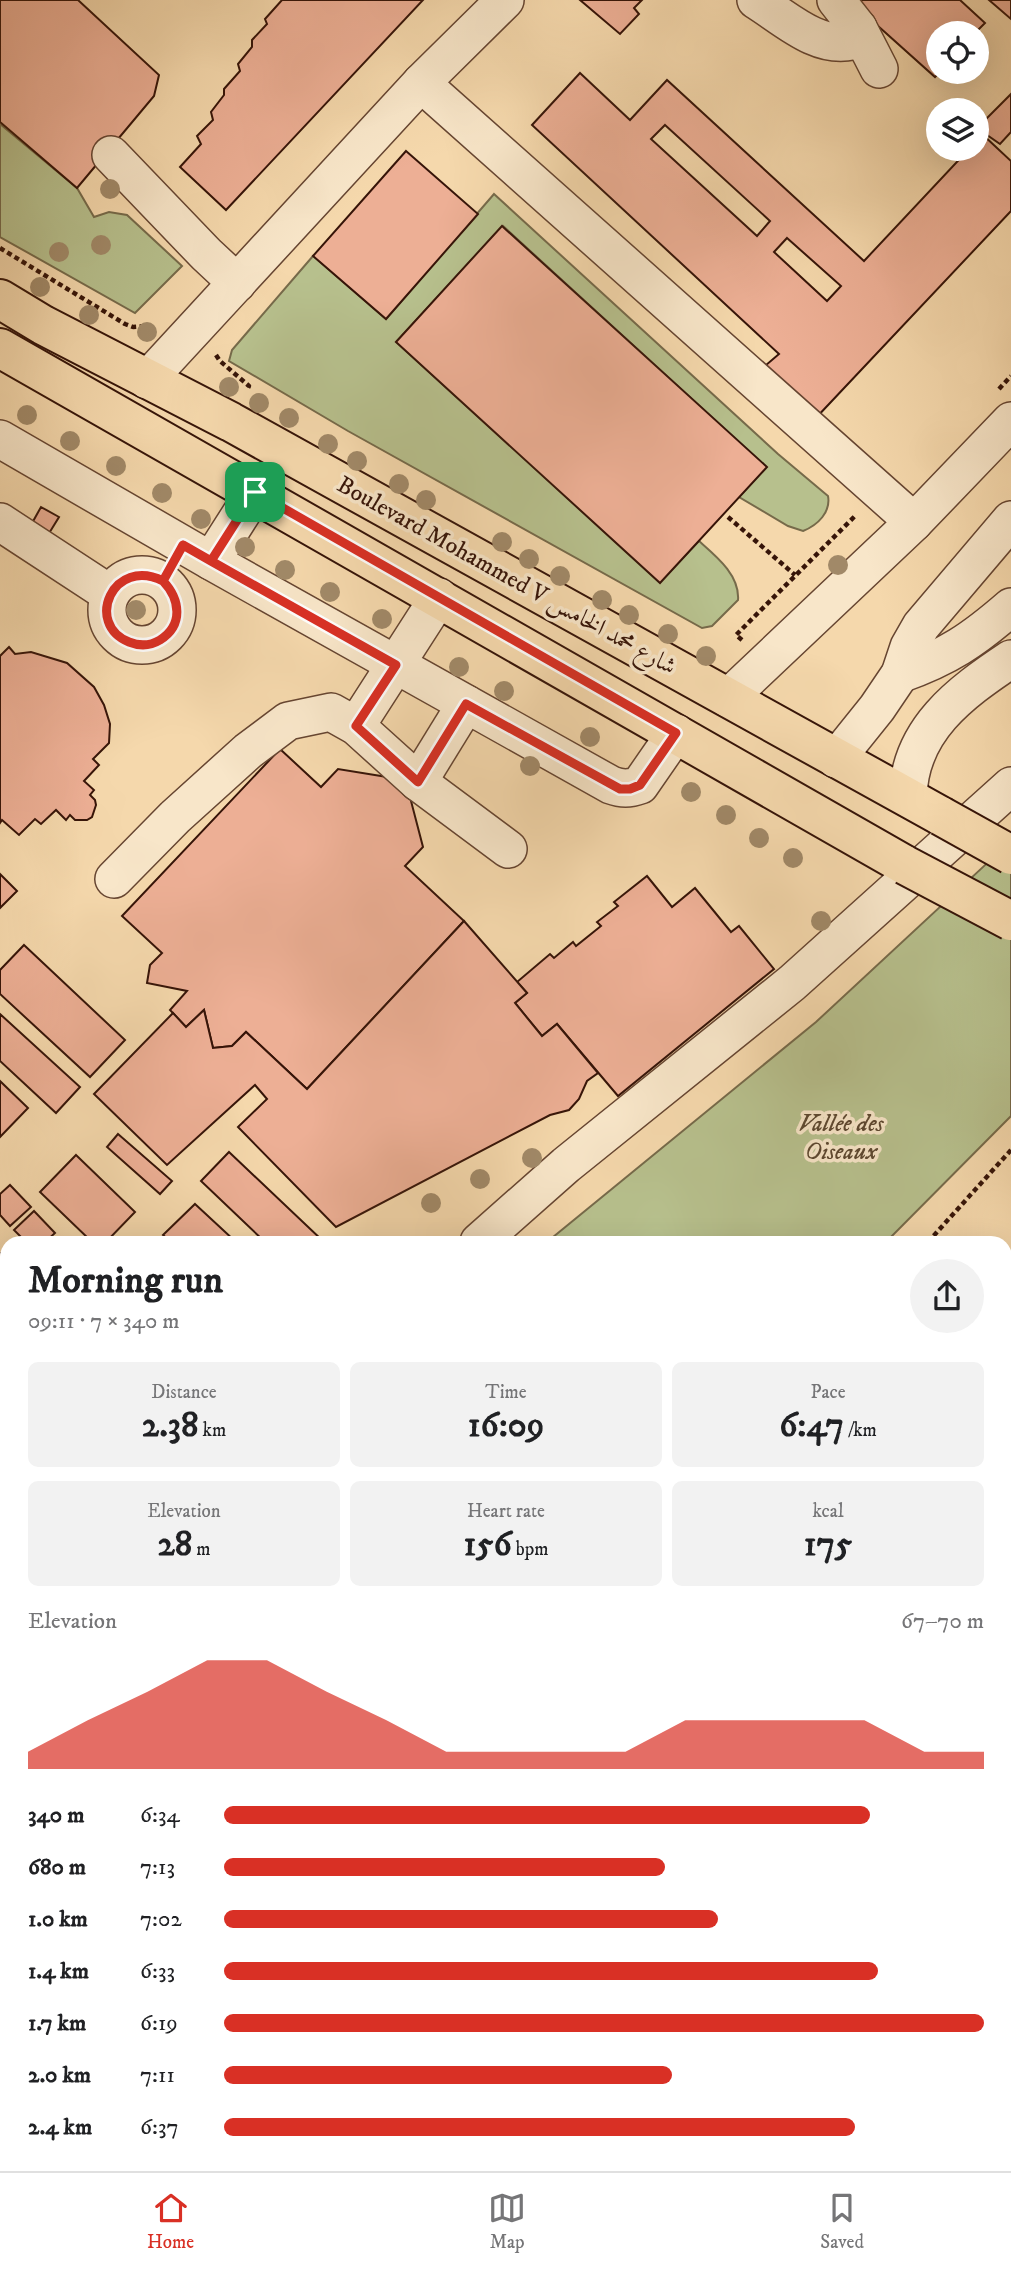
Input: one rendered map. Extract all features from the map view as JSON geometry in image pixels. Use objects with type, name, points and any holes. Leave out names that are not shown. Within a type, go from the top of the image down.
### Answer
[{"type":"main road","name":"Boulevard Mohammed V شارع محمد الخامس","points":[[0,299],[43,325],[243,429],[1011,855]]},
{"type":"main road","name":"Boulevard Mohammed V شارع محمد الخامس","points":[[0,348],[905,865],[1011,921]]},
{"type":"street","points":[[147,380],[421,83],[505,0]]},
{"type":"street","points":[[756,0],[823,41],[840,44],[852,41],[858,28]]},
{"type":"street","points":[[836,0],[858,28],[879,69]]},
{"type":"street","points":[[421,83],[914,522]]},
{"type":"street","points":[[111,155],[237,283]]},
{"type":"street","points":[[728,698],[914,522],[1011,421]]},
{"type":"street","points":[[0,439],[197,553],[620,789],[640,785],[676,733]]},
{"type":"street","points":[[163,581],[197,553],[255,492]]},
{"type":"street","points":[[836,759],[900,674],[909,647],[921,626],[1011,520]]},
{"type":"street","points":[[0,522],[110,594]]},
{"type":"street","points":[[139,574],[152,575],[163,581],[177,601],[174,625],[167,635],[157,642],[145,645],[121,639],[108,618],[107,606],[110,594],[117,584],[127,577],[139,574]]},
{"type":"street","points":[[356,726],[439,597]]},
{"type":"street","points":[[900,674],[953,653],[1011,607]]},
{"type":"street","points":[[908,797],[910,771],[923,739],[948,707],[978,681],[1011,659]]},
{"type":"street","points":[[418,782],[466,704]]},
{"type":"street","points":[[114,879],[184,808],[248,751],[288,721],[331,712],[356,726],[418,782],[508,849]]},
{"type":"street","points":[[486,1236],[566,1165],[792,983],[1011,786]]},
{"type":"path","points":[[765,663],[736,635],[880,492]]},
{"type":"path","points":[[728,517],[796,575]]},
{"type":"path","points":[[933,1236],[1011,1150]]},
{"type":"green space","points":[[0,124],[77,188],[94,217],[109,212],[127,215],[182,266],[135,313],[0,237]]},
{"type":"green space","points":[[494,194],[778,454],[828,496],[825,513],[814,525],[803,531],[788,526],[739,497],[766,467],[503,226],[396,342],[660,582],[699,541],[706,547],[726,567],[738,591],[738,600],[712,626],[702,628],[348,431],[229,361],[232,350],[313,256],[386,319]]},
{"type":"green space","name":"Vallée des Oiseaux","points":[[1011,841],[1011,1116],[892,1236],[554,1236],[816,1022]]},
{"type":"building","points":[[0,0],[78,0],[159,75],[154,96],[77,188],[0,122]]},
{"type":"building","points":[[282,0],[423,0],[226,210],[180,167],[201,144],[197,136],[213,120],[211,112],[224,95],[224,89],[240,71],[238,64],[252,47],[252,40],[267,24],[265,19]]},
{"type":"building","points":[[580,0],[642,0],[634,8],[639,14],[620,34]]},
{"type":"building","points":[[849,0],[960,0],[983,21],[926,21],[926,69]]},
{"type":"building","points":[[989,0],[1011,0],[1011,19]]},
{"type":"building","points":[[580,73],[630,120],[667,80],[864,261],[958,161],[989,161],[989,141],[1011,161],[1011,211],[813,421],[759,371],[779,354],[532,125]],"holes":[[[665,125],[770,221],[757,236],[651,139]],[[787,238],[841,286],[827,301],[774,252]]]},
{"type":"building","points":[[1011,94],[1011,132],[1000,144],[989,136],[989,116]]},
{"type":"building","points":[[406,151],[478,214],[386,319],[313,256]]},
{"type":"building","points":[[502,226],[767,467],[660,583],[396,342]]},
{"type":"building","points":[[41,507],[59,517],[48,535],[31,525]]},
{"type":"building","points":[[9,647],[15,654],[31,652],[67,663],[94,687],[104,705],[110,724],[109,743],[93,759],[99,765],[84,781],[94,790],[90,795],[96,805],[92,817],[87,820],[75,820],[70,815],[66,820],[56,810],[41,824],[35,819],[19,835],[2,820],[0,823],[0,656]]},
{"type":"building","points":[[280,749],[321,787],[338,769],[387,777],[415,794],[411,801],[423,847],[405,866],[464,921],[307,1089],[246,1032],[232,1046],[213,1048],[204,1010],[186,1027],[170,1010],[187,991],[147,983],[150,965],[162,953],[122,916]]},
{"type":"building","points":[[0,874],[17,891],[0,908]]},
{"type":"building","points":[[647,876],[672,907],[695,888],[731,932],[739,926],[774,969],[618,1096],[557,1024],[542,1036],[515,1003],[527,993],[517,982],[550,954],[554,958],[573,942],[576,946],[601,926],[597,922],[618,906],[614,902]]},
{"type":"building","points":[[464,921],[527,993],[515,1003],[542,1036],[557,1024],[598,1073],[587,1081],[579,1099],[569,1110],[550,1115],[336,1227],[238,1127],[267,1099],[255,1085],[167,1165],[94,1094],[173,1013],[186,1027],[204,1010],[213,1048],[232,1046],[246,1032],[307,1089]]},
{"type":"building","points":[[24,945],[125,1040],[90,1077],[0,994],[0,970]]},
{"type":"building","points":[[0,1014],[80,1087],[56,1113],[0,1061]]},
{"type":"building","points":[[0,1081],[28,1108],[0,1137]]},
{"type":"building","points":[[118,1134],[172,1181],[160,1194],[107,1147]]},
{"type":"building","points":[[229,1152],[318,1236],[259,1236],[201,1181]]},
{"type":"building","points":[[76,1155],[135,1212],[112,1236],[86,1236],[40,1192]]},
{"type":"building","points":[[10,1185],[31,1207],[10,1226],[0,1215],[0,1194]]},
{"type":"building","points":[[195,1204],[230,1236],[164,1236]]},
{"type":"building","points":[[34,1211],[55,1233],[52,1236],[20,1236],[14,1230]]},
{"type":"route","points":[[255,492],[211,561],[183,545],[163,581],[177,601],[174,625],[167,635],[157,642],[145,645],[121,639],[108,618],[110,594],[117,584],[127,577],[139,574],[152,575],[163,581],[183,545],[211,561],[396,665],[356,726],[418,782],[466,704],[620,789],[640,785],[676,733],[255,492]]}]
